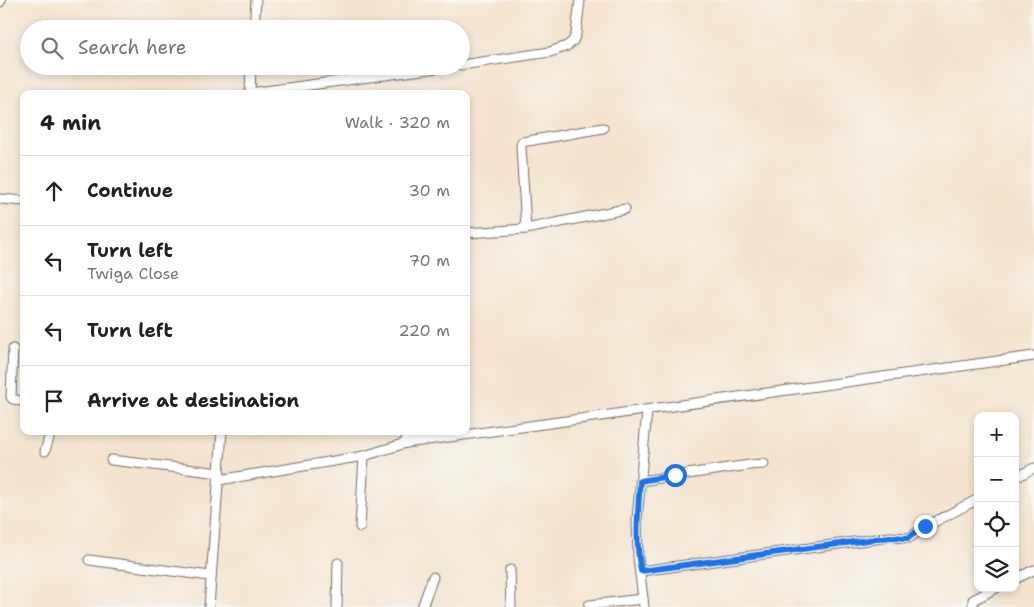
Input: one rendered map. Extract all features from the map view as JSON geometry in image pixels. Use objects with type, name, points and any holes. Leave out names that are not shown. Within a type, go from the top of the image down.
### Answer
[{"type":"street","points":[[255,20],[256,0]]},
{"type":"street","points":[[470,64],[550,52],[567,46],[573,41],[576,34],[580,0]]},
{"type":"street","points":[[250,90],[251,75]]},
{"type":"street","points":[[279,90],[387,75]]},
{"type":"street","points":[[526,229],[520,146],[522,142],[603,128]]},
{"type":"street","points":[[0,199],[20,201]]},
{"type":"street","points":[[470,233],[526,229],[624,209]]},
{"type":"street","points":[[13,349],[11,396],[13,399],[20,401]]},
{"type":"street","points":[[470,435],[1034,356]]},
{"type":"street","points":[[588,605],[644,603],[638,558],[637,519],[647,411]]},
{"type":"street","points":[[45,451],[50,435]]},
{"type":"street","points":[[209,607],[222,435]]},
{"type":"street","points":[[406,443],[407,435]]},
{"type":"street","points":[[111,460],[219,477],[364,456],[406,443],[466,435]]},
{"type":"street","points":[[360,527],[364,456]]},
{"type":"street","points":[[640,481],[749,464],[764,464]]},
{"type":"street","points":[[1019,476],[1034,468]]},
{"type":"street","points":[[641,571],[890,537],[908,538],[925,526],[974,501]]},
{"type":"street","points":[[89,560],[210,576]]},
{"type":"street","points":[[337,607],[338,563]]},
{"type":"street","points":[[510,570],[511,607]]},
{"type":"street","points":[[1019,577],[1034,570]]},
{"type":"street","points":[[422,607],[433,577]]},
{"type":"street","points":[[973,607],[976,598],[988,592]]},
{"type":"route","points":[[675,475],[640,481],[637,519],[638,558],[641,571],[890,537],[908,538],[925,526]]}]
